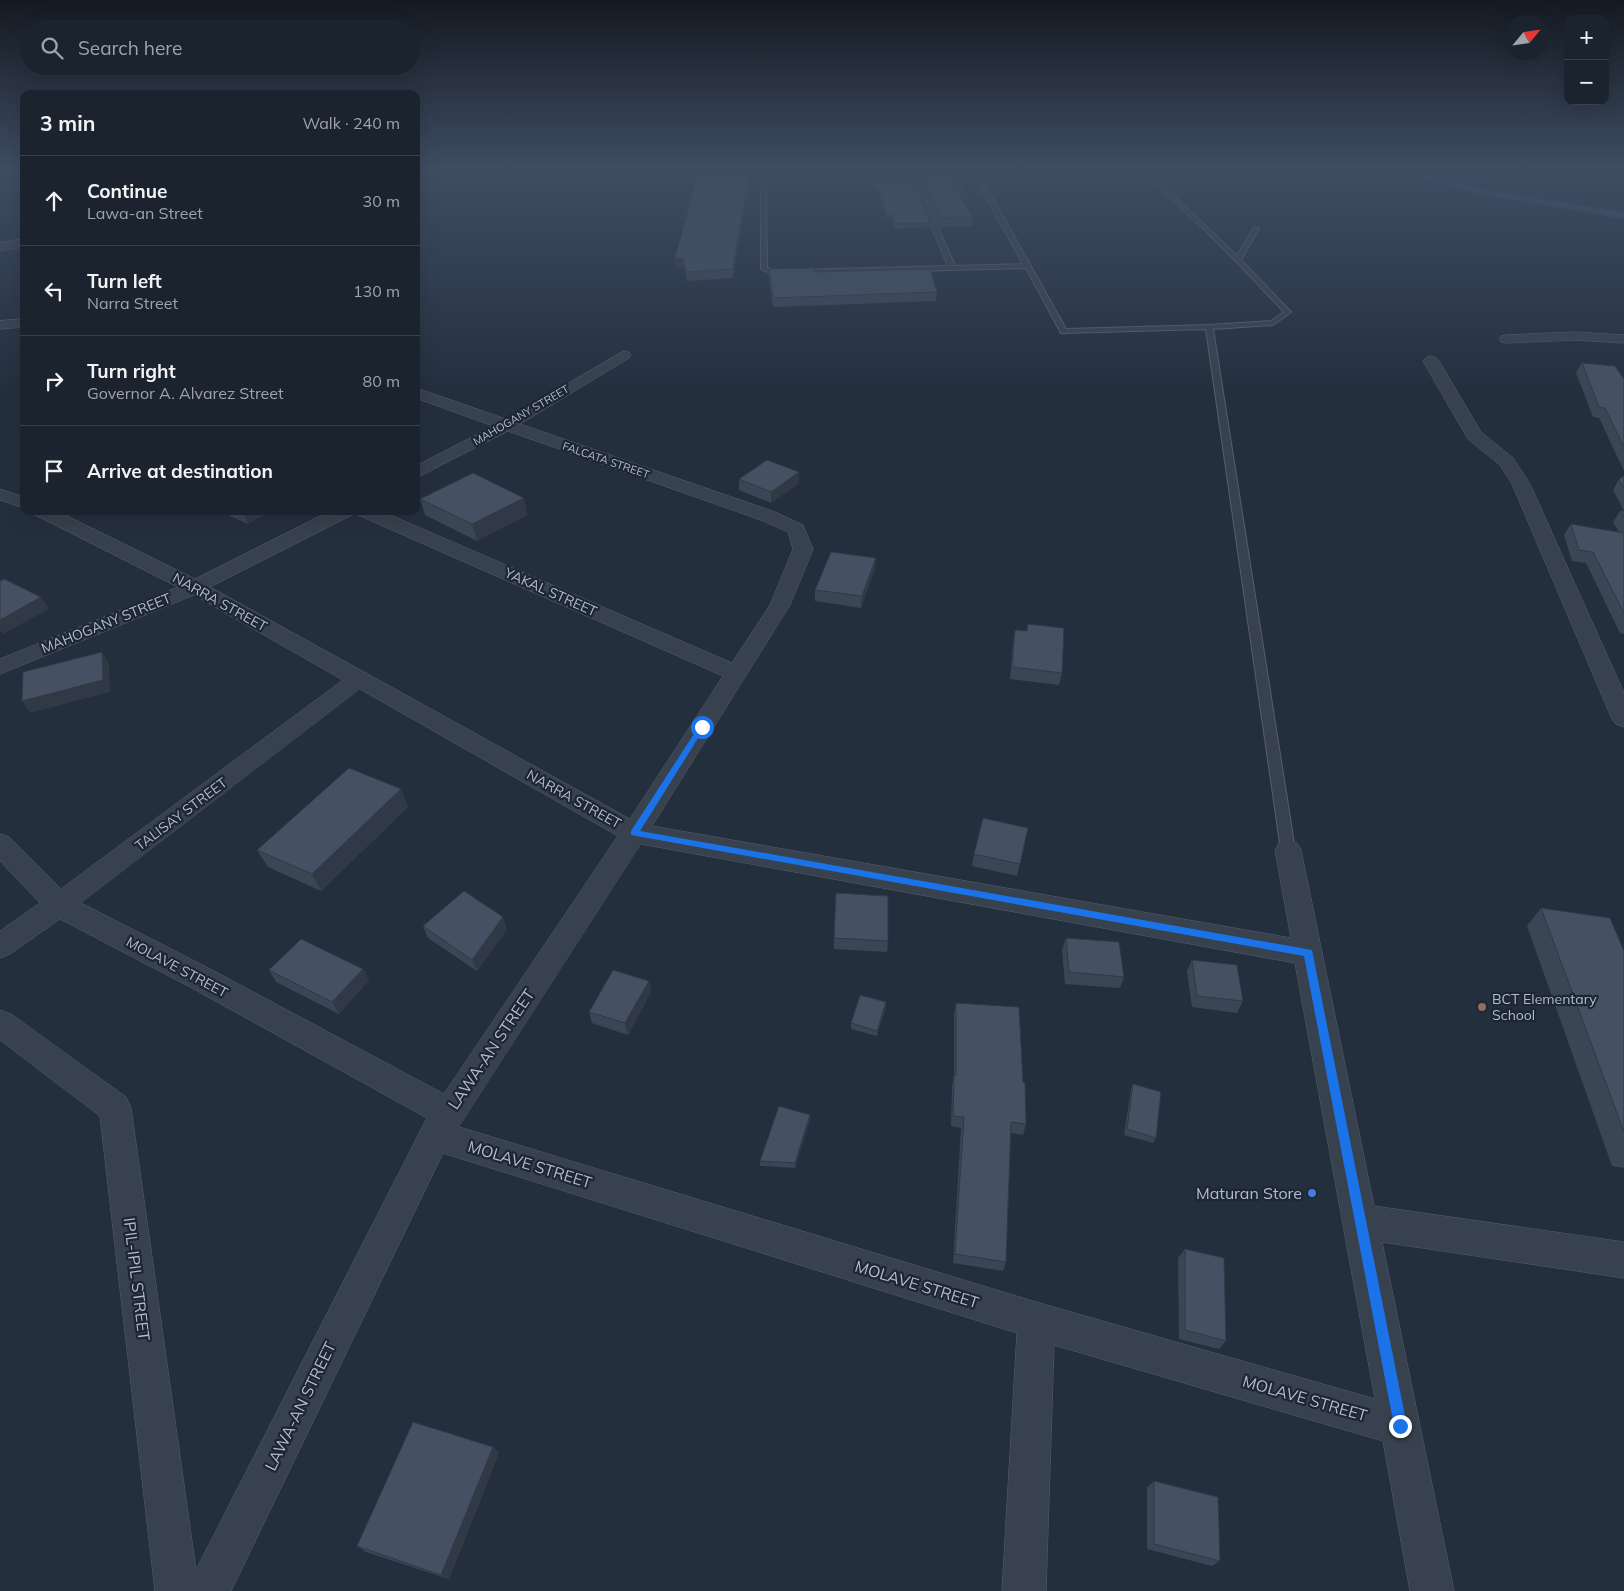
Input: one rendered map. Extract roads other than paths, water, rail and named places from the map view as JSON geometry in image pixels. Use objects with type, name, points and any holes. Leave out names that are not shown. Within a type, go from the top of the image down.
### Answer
[{"type":"street","points":[[0,247],[17,244]]},
{"type":"street","points":[[0,325],[20,323]]},
{"type":"street","points":[[1506,339],[1575,336],[1624,339]]},
{"type":"street","name":"MAHOGANY STREET","points":[[420,471],[507,425],[624,355]]},
{"type":"street","points":[[1431,361],[1474,435],[1507,462],[1521,484],[1624,719]]},
{"type":"street","name":"FALCATA STREET","points":[[420,393],[768,516],[796,529]]},
{"type":"street","points":[[0,494],[20,501]]},
{"type":"street","name":"NARRA STREET","points":[[50,515],[195,587],[634,833],[1308,952]]},
{"type":"street","name":"MAHOGANY STREET","points":[[0,667],[195,587],[336,515]]},
{"type":"street","name":"YAKAL STREET","points":[[375,515],[736,673]]},
{"type":"street","name":"LAWA-AN STREET","points":[[208,1591],[441,1124],[634,833],[780,605],[803,549],[796,529]]},
{"type":"street","name":"TALISAY STREET","points":[[0,946],[59,905],[359,679]]},
{"type":"street","name":"MOLAVE STREET","points":[[0,844],[59,905],[202,979],[441,1124],[1036,1321],[1400,1426]]},
{"type":"street","points":[[1288,850],[1432,1591]]},
{"type":"street","name":"IPIL-IPIL STREET","points":[[0,1023],[115,1108],[177,1591]]},
{"type":"street","points":[[1360,1222],[1624,1260]]},
{"type":"street","points":[[1024,1591],[1036,1321]]},
{"type":"lane","points":[[764,244],[764,269],[773,272],[1028,266]]},
{"type":"lane","points":[[942,244],[952,267]]},
{"type":"lane","points":[[1016,244],[1064,331],[1209,328],[1273,323],[1288,312],[1222,244]]},
{"type":"lane","points":[[1238,260],[1247,244]]},
{"type":"lane","points":[[1209,328],[1288,850]]},
{"type":"place","name":"BCT Elementary School","points":[[1482,1007]]},
{"type":"place","name":"Maturan Store","points":[[1312,1193]]}]
